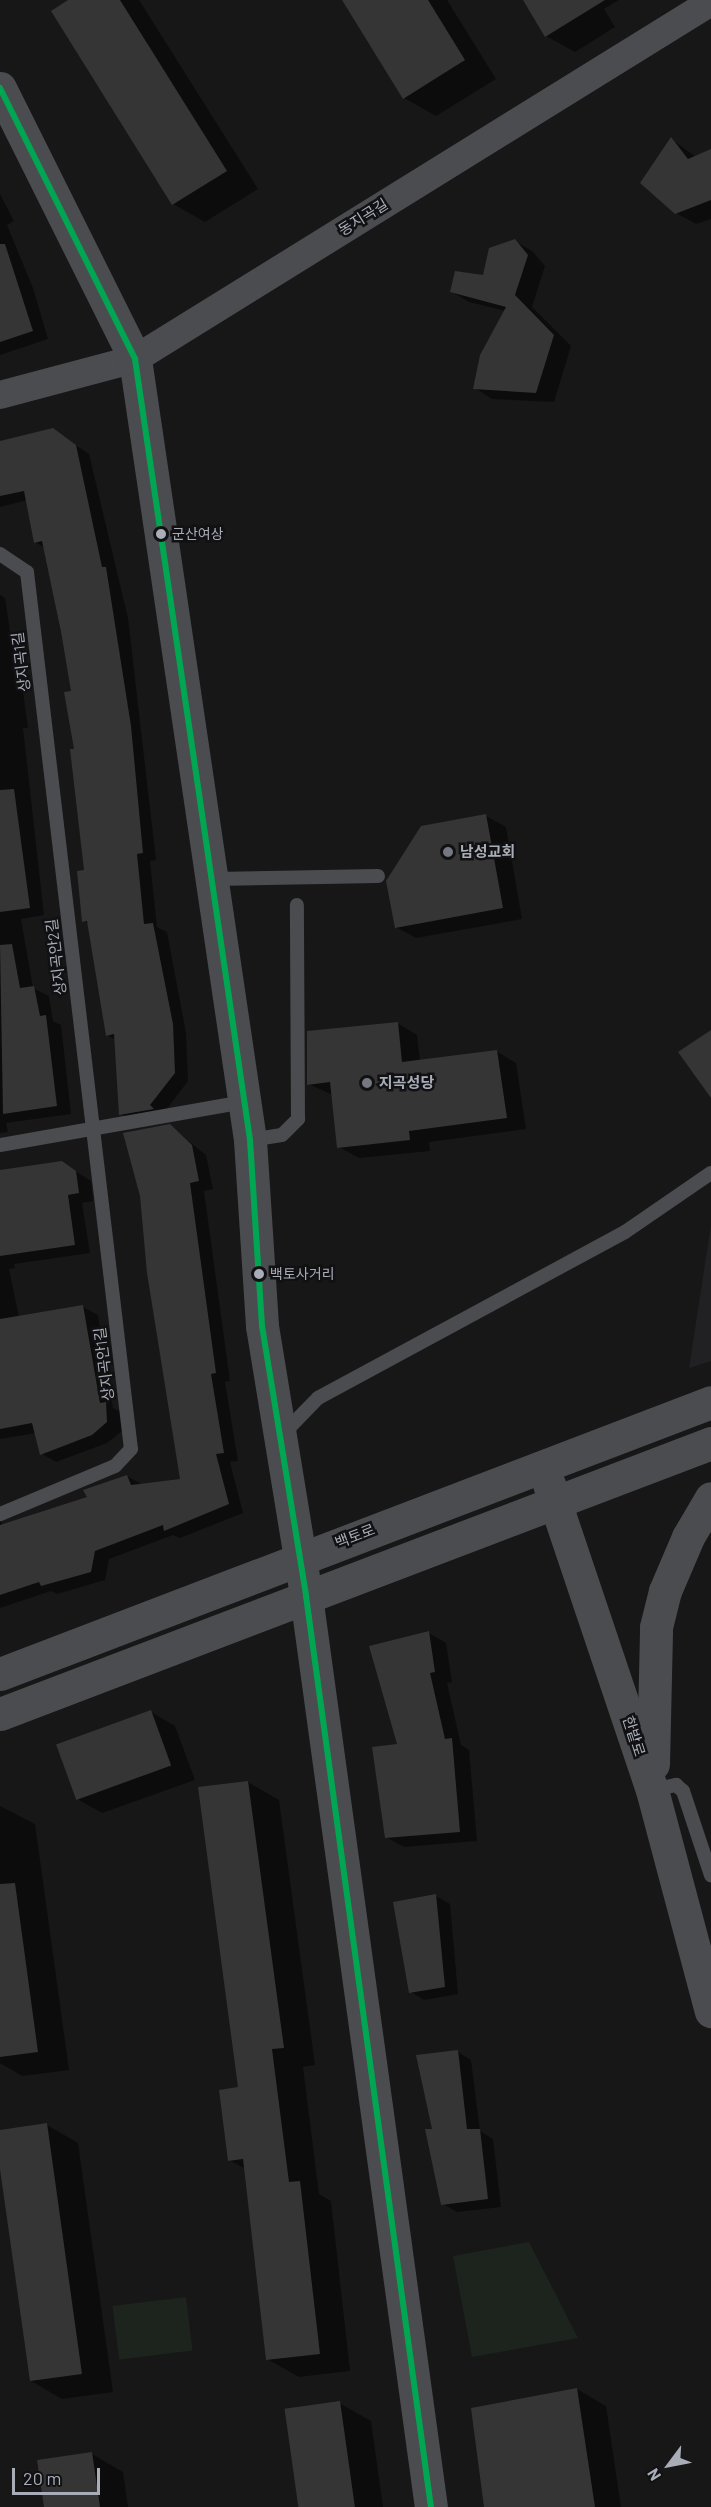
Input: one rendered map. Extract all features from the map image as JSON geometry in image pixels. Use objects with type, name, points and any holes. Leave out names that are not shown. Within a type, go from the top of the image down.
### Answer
[{"type":"street","name":"동지곡길","points":[[0,395],[135,359],[711,2]]},
{"type":"street","points":[[0,88],[135,359],[245,1102],[250,1140],[262,1326],[306,1596],[431,2507]]},
{"type":"street","name":"백토로","points":[[0,1674],[300,1557],[711,1402]]},
{"type":"street","points":[[0,1714],[306,1596],[556,1505],[711,1443]]},
{"type":"street","name":"한밭로","points":[[543,1465],[652,1790],[711,2011]]},
{"type":"street","points":[[652,1790],[656,1628],[665,1591],[688,1537],[711,1498]]},
{"type":"lane","name":"상지곡1길","points":[[0,554],[27,572],[52,782]]},
{"type":"lane","name":"상지곡안2길","points":[[52,782],[93,1129]]},
{"type":"lane","points":[[213,879],[378,876]]},
{"type":"lane","points":[[250,1140],[282,1135],[298,1119],[297,905]]},
{"type":"lane","points":[[0,1145],[245,1102]]},
{"type":"lane","name":"상지곡안1길","points":[[0,1514],[115,1466],[131,1449],[93,1129]]},
{"type":"lane","points":[[280,1438],[318,1398],[626,1232],[711,1173]]},
{"type":"lane","points":[[652,1790],[676,1785],[683,1791],[711,1875]]},
{"type":"shaded area","points":[[711,1225],[711,1361],[689,1368]]},
{"type":"shaded area","points":[[529,2242],[578,2338],[472,2357],[453,2256]]},
{"type":"shaded area","points":[[186,2297],[193,2351],[119,2360],[113,2306]]},
{"type":"building","points":[[68,0],[120,0],[227,171],[172,205],[51,11]]},
{"type":"building","points":[[342,0],[428,0],[465,60],[403,99]]},
{"type":"building","points":[[523,0],[605,0],[545,37]]},
{"type":"building","points":[[671,137],[688,159],[711,149],[711,200],[675,214],[640,183]]},
{"type":"building","points":[[515,239],[528,255],[515,295],[554,335],[536,393],[473,389],[480,355],[506,307],[450,292],[455,271],[483,275],[489,248]]},
{"type":"building","points":[[0,244],[5,244],[33,331],[0,342]]},
{"type":"building","points":[[53,428],[76,445],[102,567],[106,567],[131,726],[143,853],[137,854],[144,924],[153,923],[173,1024],[175,1073],[150,1105],[154,1109],[119,1115],[114,1034],[106,1036],[87,921],[82,922],[77,871],[84,870],[70,749],[74,749],[64,692],[71,691],[61,632],[42,541],[34,543],[24,491],[0,496],[0,441]]},
{"type":"building","points":[[14,789],[30,908],[0,912],[0,790]]},
{"type":"building","name":"남성교회","points":[[486,814],[503,908],[395,928],[386,881],[421,826]]},
{"type":"building","points":[[12,944],[20,988],[34,986],[40,1016],[46,1015],[57,1106],[3,1114],[0,945]]},
{"type":"building","points":[[398,1022],[402,1062],[497,1050],[507,1118],[409,1131],[410,1140],[337,1148],[330,1082],[307,1085],[307,1031]]},
{"type":"building","points":[[711,1030],[711,1098],[678,1052]]},
{"type":"building","points":[[170,1124],[192,1145],[199,1181],[190,1183],[216,1373],[211,1374],[224,1453],[216,1454],[229,1504],[164,1531],[163,1525],[95,1551],[91,1572],[41,1586],[39,1582],[0,1595],[0,1525],[87,1497],[83,1490],[127,1475],[131,1485],[180,1479],[147,1273],[140,1196],[123,1133]]},
{"type":"building","points":[[62,1161],[76,1171],[79,1193],[68,1195],[75,1245],[0,1256],[0,1170]]},
{"type":"building","points":[[83,1305],[100,1403],[106,1402],[107,1422],[92,1435],[40,1455],[32,1423],[0,1429],[0,1319]]},
{"type":"building","points":[[429,1631],[435,1672],[430,1673],[445,1739],[452,1738],[460,1832],[385,1838],[372,1747],[397,1744],[369,1646]]},
{"type":"building","points":[[151,1710],[171,1765],[76,1800],[56,1745]]},
{"type":"building","points":[[248,1781],[284,2048],[272,2049],[289,2182],[300,2181],[320,2354],[266,2360],[243,2159],[228,2161],[219,2090],[238,2087],[198,1787]]},
{"type":"building","points":[[15,1883],[38,2052],[0,2057],[0,1884]]},
{"type":"building","points":[[436,1894],[445,1987],[409,1993],[393,1902]]},
{"type":"building","points":[[458,2050],[467,2129],[480,2129],[488,2199],[441,2205],[425,2129],[432,2129],[416,2055]]},
{"type":"building","points":[[47,2123],[82,2374],[30,2381],[0,2169],[0,2130]]},
{"type":"building","points":[[577,2388],[595,2507],[484,2507],[471,2408]]},
{"type":"building","points":[[340,2401],[355,2507],[298,2507],[285,2409]]},
{"type":"building","points":[[92,2452],[100,2507],[44,2507],[37,2460]]},
{"type":"transit line","points":[[0,88],[135,359],[250,1140],[262,1326],[306,1596],[431,2507]]},
{"type":"place","name":"군산여상","points":[[161,534]]},
{"type":"place","name":"남성교회","points":[[448,852]]},
{"type":"place","name":"지곡성당","points":[[367,1083]]},
{"type":"place","name":"백토사거리","points":[[259,1274]]}]
